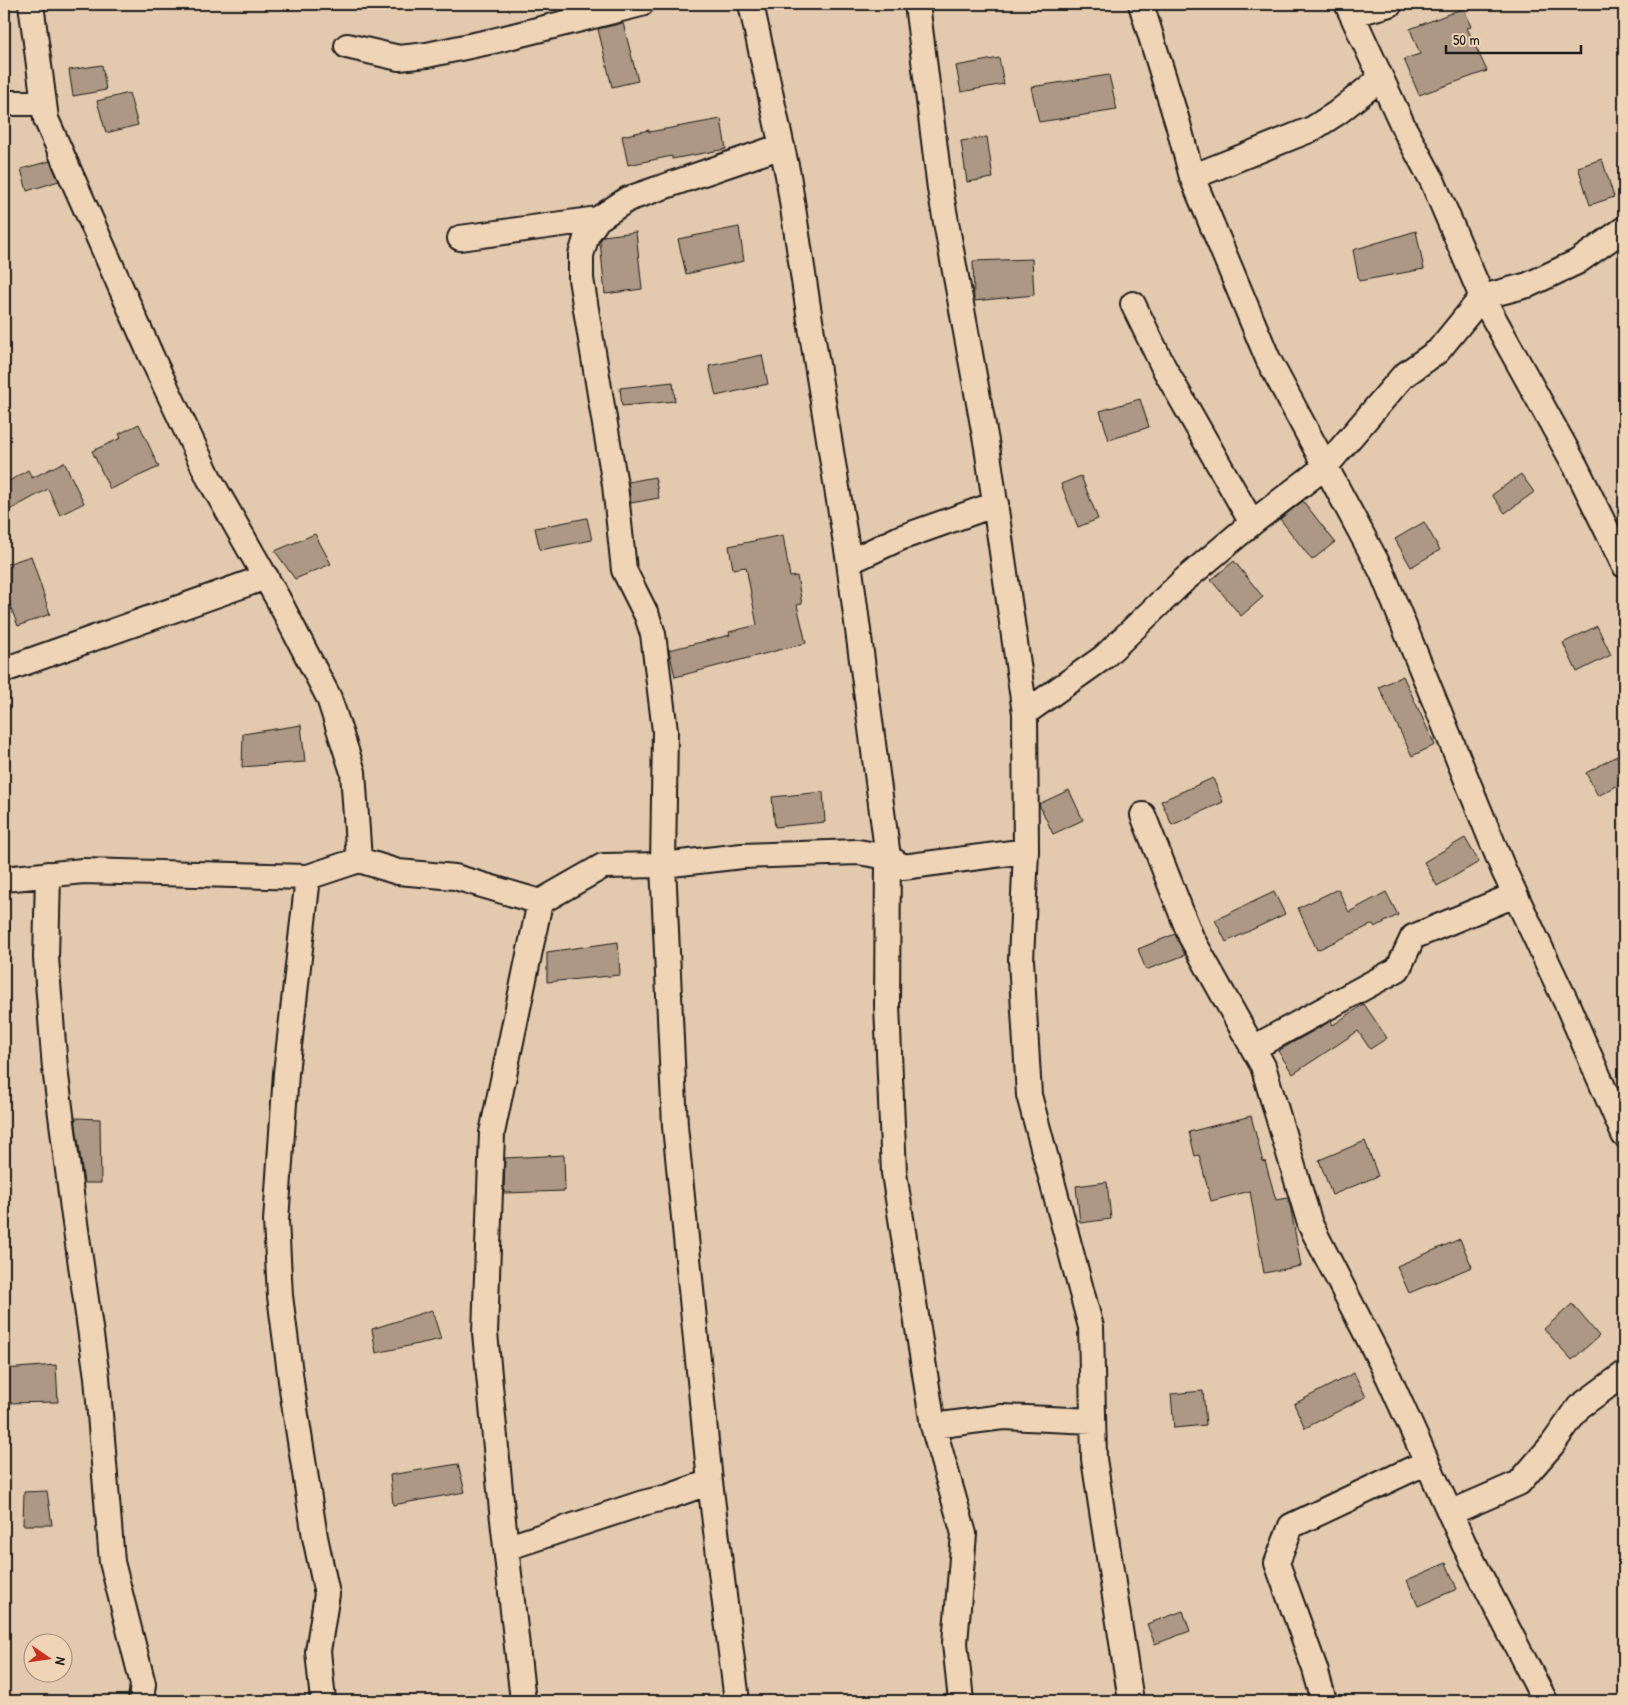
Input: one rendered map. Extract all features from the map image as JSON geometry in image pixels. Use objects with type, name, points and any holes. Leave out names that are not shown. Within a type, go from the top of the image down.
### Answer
[{"type":"street","points":[[31,4],[46,120],[153,360],[209,478],[266,577],[329,698],[353,772],[359,860]]},
{"type":"street","points":[[347,46],[399,58],[427,56],[493,42],[641,4]]},
{"type":"street","points":[[751,4],[788,175],[812,340],[849,562],[888,857],[886,1005],[894,1173],[933,1426],[964,1534],[954,1643],[961,1701]]},
{"type":"street","points":[[917,4],[940,189],[988,447],[1025,713],[1026,851],[1021,960],[1029,1095],[1091,1327],[1094,1459],[1131,1701]]},
{"type":"street","points":[[1142,4],[1192,177],[1268,359],[1382,572],[1482,819],[1515,895],[1567,1004],[1624,1135]]},
{"type":"street","points":[[1390,4],[1350,9],[1404,128],[1432,180],[1482,297],[1576,468],[1624,566]]},
{"type":"street","points":[[1192,177],[1312,129],[1337,113],[1381,78]]},
{"type":"street","points":[[4,103],[44,103]]},
{"type":"street","points":[[737,1701],[710,1482],[675,1126],[663,865],[665,731],[653,634],[647,616],[624,570],[615,485],[581,279],[581,255],[587,235],[598,219],[628,199],[782,146]]},
{"type":"street","points":[[460,238],[598,219]]},
{"type":"street","points":[[1025,713],[1104,657],[1183,581],[1252,523],[1326,466],[1403,376],[1438,351],[1482,297],[1528,285],[1576,262],[1624,229]]},
{"type":"street","points":[[1133,304],[1164,368],[1252,523]]},
{"type":"street","points":[[849,562],[900,538],[996,504]]},
{"type":"street","points":[[4,670],[266,577]]},
{"type":"street","points":[[1143,815],[1191,936],[1263,1066],[1310,1224],[1388,1376],[1464,1544],[1545,1701]]},
{"type":"street","points":[[4,879],[83,871],[308,877],[359,860],[398,872],[455,877],[540,902],[603,866],[663,865],[742,856],[858,852],[888,857],[903,867],[1026,851]]},
{"type":"street","points":[[48,874],[46,958],[55,1068],[97,1377],[112,1562],[143,1684],[141,1701]]},
{"type":"street","points":[[308,877],[286,1073],[276,1222],[280,1296],[290,1378],[315,1537],[327,1594],[318,1651],[322,1701]]},
{"type":"street","points":[[1253,1048],[1398,969],[1413,936],[1515,895]]},
{"type":"street","points":[[523,1701],[485,1332],[492,1133],[540,902]]},
{"type":"street","points":[[1450,1513],[1519,1483],[1552,1445],[1579,1407],[1624,1374]]},
{"type":"street","points":[[933,1426],[1003,1417],[1093,1421]]},
{"type":"street","points":[[1324,1701],[1315,1669],[1277,1563],[1291,1526],[1426,1462]]},
{"type":"street","points":[[506,1548],[710,1482]]},
{"type":"building","points":[[1464,8],[1471,27],[1467,28],[1487,71],[1419,95],[1404,59],[1420,54],[1410,29]]},
{"type":"building","points":[[623,23],[638,81],[612,87],[598,29]]},
{"type":"building","points":[[999,58],[1004,84],[961,92],[956,66]]},
{"type":"building","points":[[102,65],[106,90],[73,96],[69,70]]},
{"type":"building","points":[[1109,75],[1117,110],[1039,122],[1031,87]]},
{"type":"building","points":[[129,93],[138,125],[106,133],[97,101]]},
{"type":"building","points":[[721,119],[726,149],[672,159],[672,156],[628,165],[622,136]]},
{"type":"building","points":[[987,137],[993,178],[967,182],[961,141]]},
{"type":"building","points":[[1602,159],[1614,197],[1590,205],[1578,167]]},
{"type":"building","points":[[50,161],[59,181],[27,191],[21,169]]},
{"type":"building","points":[[739,227],[744,261],[686,274],[678,239]]},
{"type":"building","points":[[1416,231],[1424,269],[1359,281],[1353,250]]},
{"type":"building","points":[[636,232],[642,289],[605,294],[600,241],[603,236]]},
{"type":"building","points":[[1032,259],[1034,295],[974,301],[973,261]]},
{"type":"building","points":[[762,355],[768,384],[716,396],[709,366]]},
{"type":"building","points":[[673,382],[675,401],[622,406],[620,388]]},
{"type":"building","points":[[1140,399],[1149,427],[1109,440],[1100,411]]},
{"type":"building","points":[[139,424],[159,467],[110,489],[92,451],[121,438],[119,434]]},
{"type":"building","points":[[64,462],[84,503],[60,515],[48,489],[4,513],[4,484],[28,470],[32,478]]},
{"type":"building","points":[[1521,474],[1534,492],[1505,513],[1492,495]]},
{"type":"building","points":[[1081,476],[1098,519],[1078,527],[1061,484]]},
{"type":"building","points":[[655,477],[659,498],[631,503],[628,482]]},
{"type":"building","points":[[1303,501],[1335,542],[1312,560],[1280,519]]},
{"type":"building","points":[[587,518],[592,540],[540,550],[535,528]]},
{"type":"building","points":[[1424,522],[1440,550],[1411,567],[1395,539]]},
{"type":"building","points":[[315,534],[331,564],[295,579],[275,551]]},
{"type":"building","points":[[783,535],[790,577],[797,576],[802,604],[797,605],[806,643],[675,677],[669,650],[730,635],[729,632],[757,625],[746,567],[733,569],[729,546]]},
{"type":"building","points":[[31,556],[50,614],[18,626],[4,590],[4,565]]},
{"type":"building","points":[[1234,561],[1263,597],[1241,616],[1211,580]]},
{"type":"building","points":[[1597,626],[1611,655],[1577,672],[1563,643]]},
{"type":"building","points":[[1403,676],[1435,745],[1412,756],[1379,687]]},
{"type":"building","points":[[301,725],[305,762],[242,767],[243,734]]},
{"type":"building","points":[[1624,752],[1624,782],[1598,796],[1586,773]]},
{"type":"building","points":[[1213,778],[1223,802],[1172,825],[1161,801]]},
{"type":"building","points":[[1069,790],[1083,820],[1053,834],[1039,804]]},
{"type":"building","points":[[823,792],[825,822],[775,827],[772,797]]},
{"type":"building","points":[[1465,838],[1479,862],[1437,886],[1424,862]]},
{"type":"building","points":[[1338,889],[1349,912],[1386,892],[1398,915],[1375,927],[1373,924],[1317,950],[1298,908]]},
{"type":"building","points":[[1274,892],[1285,914],[1226,942],[1215,920]]},
{"type":"building","points":[[1175,934],[1185,955],[1146,970],[1138,949]]},
{"type":"building","points":[[618,942],[620,975],[547,982],[547,952]]},
{"type":"building","points":[[1364,1004],[1387,1038],[1370,1049],[1358,1031],[1293,1074],[1278,1051],[1331,1021],[1333,1025]]},
{"type":"building","points":[[1251,1116],[1263,1162],[1265,1161],[1276,1200],[1288,1198],[1301,1266],[1264,1273],[1250,1191],[1211,1201],[1199,1155],[1195,1156],[1189,1132]]},
{"type":"building","points":[[75,1118],[100,1119],[101,1183],[84,1183]]},
{"type":"building","points":[[1365,1141],[1378,1176],[1332,1195],[1319,1160]]},
{"type":"building","points":[[564,1155],[565,1191],[504,1193],[505,1158]]},
{"type":"building","points":[[1107,1182],[1111,1219],[1080,1223],[1076,1186]]},
{"type":"building","points":[[1460,1239],[1472,1267],[1409,1293],[1397,1266]]},
{"type":"building","points":[[1572,1304],[1599,1336],[1572,1360],[1544,1329]]},
{"type":"building","points":[[432,1310],[441,1339],[376,1353],[372,1329]]},
{"type":"building","points":[[56,1365],[58,1402],[5,1403],[4,1369]]},
{"type":"building","points":[[1354,1373],[1366,1397],[1305,1428],[1294,1404]]},
{"type":"building","points":[[1203,1391],[1206,1425],[1174,1428],[1171,1394]]},
{"type":"building","points":[[458,1464],[465,1492],[393,1505],[390,1475]]},
{"type":"building","points":[[47,1491],[52,1525],[23,1525],[24,1492]]},
{"type":"building","points":[[1446,1563],[1457,1589],[1418,1606],[1407,1580]]},
{"type":"building","points":[[1183,1611],[1190,1631],[1155,1644],[1147,1624]]}]
